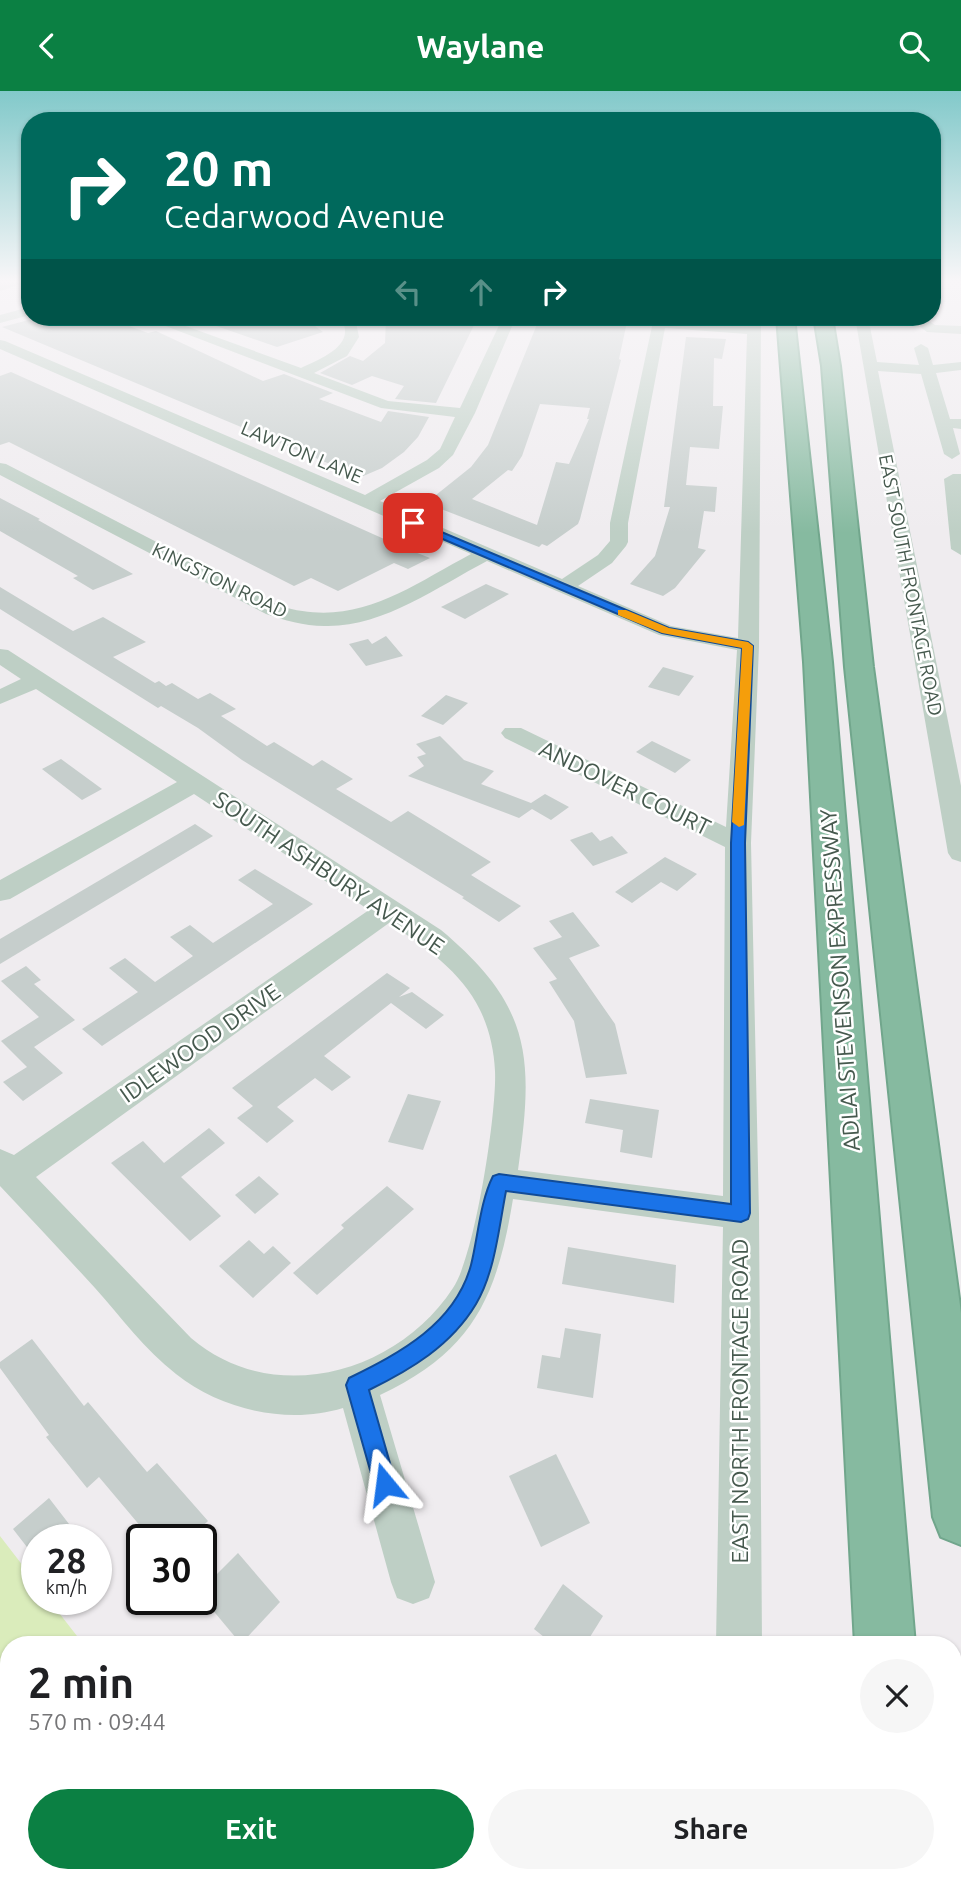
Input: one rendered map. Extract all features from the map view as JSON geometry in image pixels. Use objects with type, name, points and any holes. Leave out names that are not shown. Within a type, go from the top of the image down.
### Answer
[{"type":"highway","name":"ADLAI STEVENSON EXPRESSWAY","points":[[772,367],[818,662],[884,1636]]},
{"type":"highway","name":"ADLAI STEVENSON EXPRESSWAY","points":[[831,367],[859,667],[961,1517]]},
{"type":"street","name":"LAWTON LANE","points":[[52,367],[666,631],[748,646]]},
{"type":"street","points":[[285,367],[386,405],[467,413]]},
{"type":"street","points":[[303,373],[316,367]]},
{"type":"street","points":[[366,502],[440,458],[447,451],[488,367]]},
{"type":"street","points":[[563,587],[604,559],[619,542],[619,523],[650,367]]},
{"type":"street","name":"EAST NORTH FRONTAGE ROAD","points":[[739,1636],[741,1213],[738,843],[763,367]]},
{"type":"street","name":"EAST SOUTH FRONTAGE ROAD","points":[[869,367],[961,853]]},
{"type":"street","points":[[878,367],[928,370],[956,367]]},
{"type":"street","points":[[927,367],[952,454]]},
{"type":"street","points":[[928,370],[961,381]]},
{"type":"street","points":[[943,423],[961,424]]},
{"type":"street","name":"KINGSTON ROAD","points":[[0,468],[266,606],[304,618],[342,619],[368,613],[485,554]]},
{"type":"street","points":[[961,479],[953,479],[961,549]]},
{"type":"street","name":"SOUTH ASHBURY AVENUE","points":[[0,655],[431,937],[461,963],[483,988],[499,1017],[513,1075],[512,1104],[499,1182],[480,1268],[469,1298],[442,1332],[405,1362],[357,1385],[319,1394],[282,1396],[239,1387],[204,1371],[171,1344],[6,1169]]},
{"type":"street","points":[[0,698],[37,680]]},
{"type":"street","name":"ANDOVER COURT","points":[[513,733],[738,843]]},
{"type":"street","points":[[0,892],[194,784]]},
{"type":"street","name":"IDLEWOOD DRIVE","points":[[6,1169],[388,910]]},
{"type":"street","points":[[499,1182],[741,1213]]},
{"type":"street","points":[[357,1385],[413,1582]]},
{"type":"green space","points":[[0,1536],[21,1563],[21,1615],[61,1615],[77,1636],[0,1636]]},
{"type":"building","points":[[97,367],[232,367],[263,381],[284,374],[333,393],[319,399],[381,422],[388,411],[429,417],[418,437],[404,452],[382,468],[361,477]]},
{"type":"building","points":[[331,367],[454,367],[436,403],[395,399],[404,386],[372,376],[352,385],[320,373]]},
{"type":"building","points":[[520,367],[619,367],[578,524],[547,546],[542,544],[539,547],[423,502],[471,467],[488,445]],"holes":[[[540,404],[590,408],[569,464],[556,462],[537,525],[472,499],[508,470],[512,471],[522,456]]]},
{"type":"building","points":[[682,367],[714,367],[713,406],[723,406],[719,449],[690,447],[686,485],[717,487],[715,512],[704,511],[698,548],[706,550],[675,588],[663,596],[630,584],[655,556],[670,507],[664,507]]},
{"type":"building","points":[[11,372],[430,558],[408,569],[394,563],[338,591],[311,578],[294,586],[9,442],[0,445],[0,376]]},
{"type":"building","points":[[0,498],[133,574],[93,590],[73,578],[78,576],[0,531]]},
{"type":"building","points":[[486,584],[509,594],[465,619],[441,607]]},
{"type":"building","points":[[0,587],[73,631],[103,617],[146,642],[113,657],[155,683],[159,681],[166,686],[172,683],[198,699],[210,693],[236,709],[221,716],[267,746],[274,742],[313,766],[322,760],[353,779],[336,789],[391,822],[408,811],[491,862],[471,875],[521,906],[499,922],[462,898],[464,897],[242,760],[198,728],[161,706],[158,708],[0,609]]},
{"type":"building","points":[[386,636],[403,656],[366,666],[349,644],[368,639],[372,644]]},
{"type":"building","points":[[663,667],[694,676],[679,696],[648,687]]},
{"type":"building","points":[[446,695],[468,703],[443,725],[421,716]]},
{"type":"building","points":[[440,736],[464,760],[494,771],[481,784],[531,803],[545,794],[569,807],[551,820],[532,809],[519,818],[408,776],[424,766],[417,757],[426,754],[416,744]]},
{"type":"building","points":[[652,741],[691,760],[675,773],[636,752]]},
{"type":"building","points":[[61,759],[102,789],[82,800],[42,769]]},
{"type":"building","points":[[195,824],[213,836],[0,964],[0,939]]},
{"type":"building","points":[[592,832],[600,841],[612,836],[628,853],[593,866],[570,840]]},
{"type":"building","points":[[665,857],[697,874],[677,891],[661,882],[632,903],[615,892]]},
{"type":"building","points":[[255,869],[313,904],[102,1046],[82,1029],[138,992],[109,968],[125,958],[155,982],[193,956],[170,937],[190,925],[213,943],[273,904],[238,880]]},
{"type":"building","points":[[573,912],[600,946],[569,958],[615,1024],[627,1074],[586,1078],[574,1021],[549,982],[557,979],[533,948],[562,937],[549,921]]},
{"type":"building","points":[[26,966],[41,980],[34,984],[75,1020],[34,1047],[63,1073],[23,1101],[3,1082],[27,1067],[1,1041],[39,1017],[1,981]]},
{"type":"building","points":[[387,973],[410,988],[399,997],[412,992],[444,1015],[426,1029],[391,1003],[324,1056],[351,1077],[332,1091],[315,1078],[277,1107],[294,1121],[267,1143],[237,1118],[253,1106],[232,1088]]},
{"type":"building","points":[[408,1094],[441,1101],[423,1150],[388,1142]]},
{"type":"building","points":[[590,1099],[659,1110],[652,1158],[620,1152],[623,1130],[585,1123]]},
{"type":"building","points":[[209,1128],[225,1143],[181,1177],[221,1216],[190,1241],[111,1163],[143,1141],[164,1163]]},
{"type":"building","points":[[259,1176],[279,1194],[255,1214],[235,1195]]},
{"type":"building","points":[[387,1186],[414,1209],[317,1295],[293,1273],[344,1228],[341,1225]]},
{"type":"building","points":[[249,1240],[264,1254],[273,1246],[291,1263],[253,1298],[219,1266]]},
{"type":"building","points":[[568,1247],[676,1265],[674,1303],[562,1284]]},
{"type":"building","points":[[565,1328],[601,1334],[593,1398],[537,1388],[542,1355],[560,1358]]},
{"type":"building","points":[[32,1339],[84,1406],[88,1402],[147,1472],[157,1463],[208,1521],[205,1524],[139,1524],[99,1477],[87,1488],[46,1437],[49,1435],[0,1368],[0,1362]]},
{"type":"building","points":[[556,1454],[590,1523],[541,1547],[509,1476]]},
{"type":"building","points":[[49,1498],[69,1524],[21,1524],[21,1539],[13,1529]]},
{"type":"building","points":[[238,1553],[280,1602],[248,1636],[234,1636],[217,1615],[217,1574]]},
{"type":"building","points":[[563,1584],[603,1616],[591,1636],[543,1636],[534,1629]]},
{"type":"slow traffic","points":[[622,612],[666,631],[691,638],[748,646],[739,822]]},
{"type":"route","points":[[385,1484],[357,1385],[405,1362],[442,1332],[469,1298],[480,1268],[499,1182],[741,1213],[738,843],[748,646],[691,638],[666,631],[413,523]]}]
